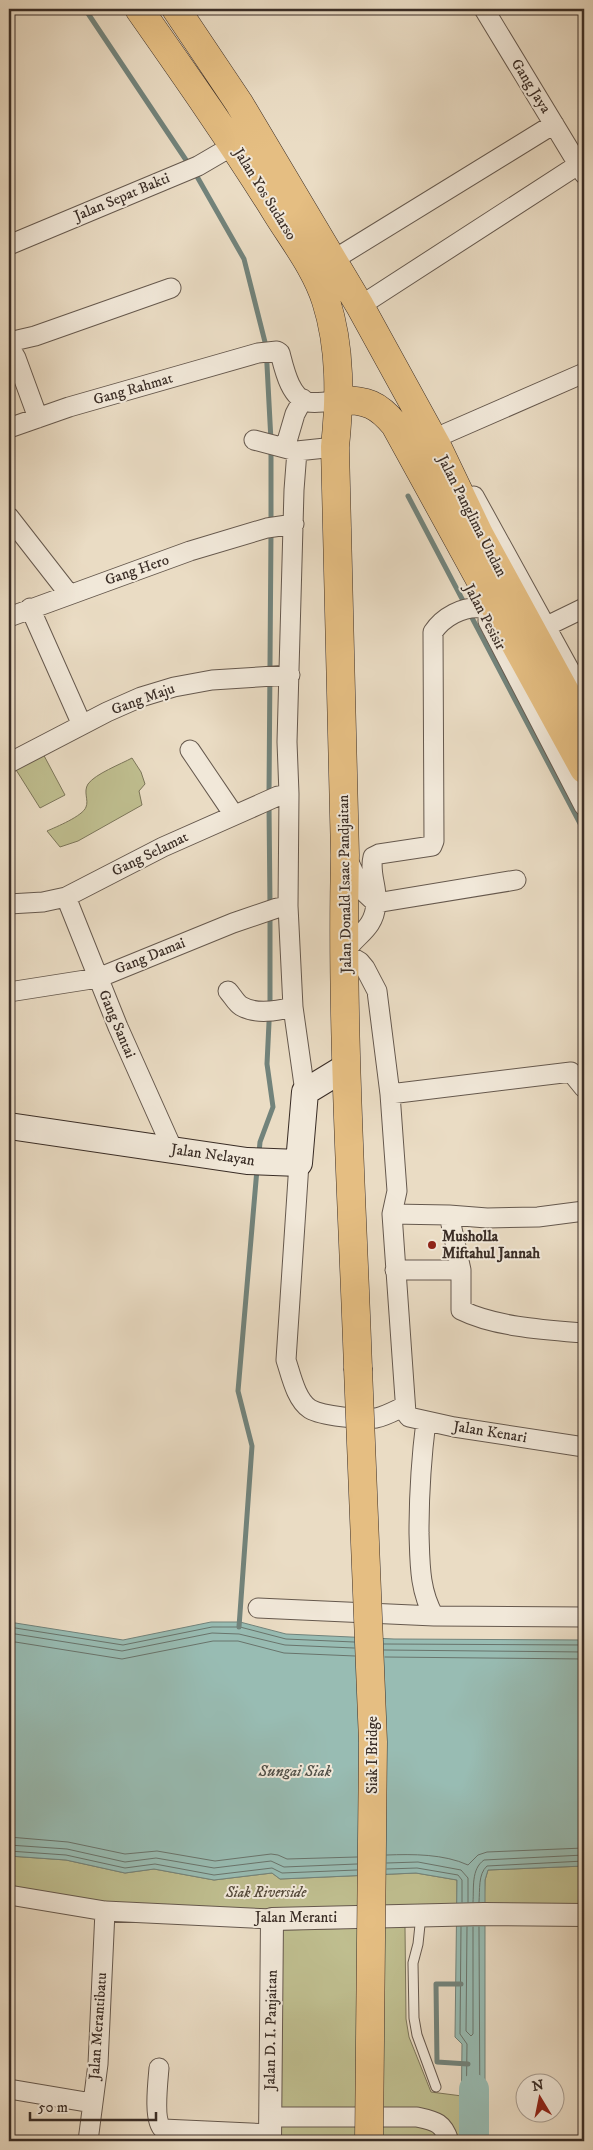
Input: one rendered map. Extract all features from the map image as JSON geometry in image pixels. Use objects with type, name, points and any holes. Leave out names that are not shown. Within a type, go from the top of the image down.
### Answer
[{"type":"main road","name":"Jalan Yos Sudarso","points":[[139,9],[234,145],[314,273],[326,302],[335,349],[340,400]]},
{"type":"main road","name":"Jalan Yos Sudarso","points":[[176,9],[239,103],[360,306]]},
{"type":"main road","name":"Jalan Panglima Undan","points":[[360,306],[441,449],[470,539],[569,739]]},
{"type":"main road","name":"Jalan Panglima Undan","points":[[340,400],[372,404],[384,412],[395,425],[470,539],[560,666],[569,739],[580,778]]},
{"type":"main road","name":"Jalan Donald Isaac Pandjaitan","points":[[340,400],[335,447],[345,855],[346,1067],[358,1368]]},
{"type":"main road","points":[[287,1163],[305,1092],[346,1067]]},
{"type":"main road","name":"Jalan Nelayan","points":[[9,1126],[247,1161],[287,1163]]},
{"type":"main road","name":"Siak I Bridge","points":[[358,1368],[373,1742],[370,2141]]},
{"type":"street","name":"Gang Jaya","points":[[484,9],[554,124],[583,166]]},
{"type":"street","points":[[333,260],[554,124]]},
{"type":"street","name":"Jalan Sepat Bakti","points":[[9,245],[198,166],[234,145]]},
{"type":"street","points":[[360,306],[583,166]]},
{"type":"street","points":[[38,418],[9,344],[171,288]]},
{"type":"street","name":"Gang Rahmat","points":[[9,428],[258,353],[277,351],[280,353],[284,370],[293,389],[303,399]]},
{"type":"street","points":[[584,373],[441,449],[471,491],[552,623],[560,666],[584,696]]},
{"type":"street","points":[[305,1092],[285,1009],[282,907],[287,742],[276,675],[280,526],[275,446],[303,399],[308,402],[340,400]]},
{"type":"street","name":"Jalan Pesisir","points":[[395,425],[397,450],[469,610],[569,739]]},
{"type":"street","points":[[275,446],[335,447]]},
{"type":"street","points":[[9,517],[69,594]]},
{"type":"street","name":"Gang Hero","points":[[9,617],[190,551],[280,526]]},
{"type":"street","points":[[30,608],[82,725]]},
{"type":"street","points":[[552,623],[584,608]]},
{"type":"street","points":[[287,1163],[286,1360],[297,1391],[310,1409],[322,1413],[357,1418],[376,1418],[405,1406],[392,1214],[397,1191],[390,1094],[377,991],[366,968],[345,953],[348,947],[368,928],[373,918],[376,903],[372,875],[373,857],[379,854],[432,846],[434,841],[433,632],[438,624],[469,610]]},
{"type":"street","name":"Gang Maju","points":[[9,763],[107,712],[141,697],[174,687],[212,680],[276,675]]},
{"type":"street","points":[[190,750],[234,815]]},
{"type":"street","points":[[580,778],[584,806]]},
{"type":"street","name":"Gang Selamat","points":[[9,904],[43,902],[66,897],[164,847],[234,815],[284,795]]},
{"type":"street","points":[[345,855],[361,889],[376,903]]},
{"type":"street","points":[[376,903],[516,880]]},
{"type":"street","name":"Gang Santai","points":[[66,897],[98,978],[173,1150]]},
{"type":"street","name":"Gang Damai","points":[[9,992],[98,978],[233,923],[282,907]]},
{"type":"street","points":[[228,991],[241,1006],[258,1011],[285,1009]]},
{"type":"street","points":[[390,1094],[571,1072],[584,1088]]},
{"type":"street","points":[[392,1214],[487,1218],[529,1217],[584,1212]]},
{"type":"street","points":[[449,1215],[461,1270],[461,1310],[472,1315],[500,1322],[584,1333]]},
{"type":"street","points":[[395,1270],[461,1270]]},
{"type":"street","name":"Jalan Kenari","points":[[405,1406],[409,1417],[426,1421],[584,1447]]},
{"type":"street","points":[[426,1421],[419,1472],[420,1565],[423,1593],[434,1616]]},
{"type":"street","points":[[258,1608],[434,1616],[584,1617]]},
{"type":"street","name":"Jalan Meranti","points":[[9,1895],[105,1911],[272,1919],[456,1914],[584,1915]]},
{"type":"street","name":"Jalan Merantibatu","points":[[88,2141],[98,2064],[105,1911]]},
{"type":"street","name":"Jalan D. I. Panjaitan","points":[[270,2131],[272,1919]]},
{"type":"street","points":[[159,2068],[158,2116],[160,2127],[163,2129],[270,2131],[417,2117],[434,2121],[445,2129],[449,2141]]},
{"type":"street","points":[[9,2089],[92,2103]]},
{"type":"lane","points":[[422,1915],[413,1963],[414,2018],[417,2035],[436,2087]]},
{"type":"green space","points":[[41,750],[65,795],[40,808],[13,765]]},
{"type":"green space","points":[[132,758],[141,772],[145,784],[139,791],[142,805],[78,841],[60,847],[47,831],[69,821],[84,810],[87,804],[87,787],[91,780]]},
{"type":"green space","name":"Siak Riverside","points":[[9,1856],[66,1860],[125,1873],[154,1869],[214,1880],[272,1873],[280,1879],[416,1873],[457,1880],[457,1908],[274,1911],[106,1904],[9,1889]]},
{"type":"green space","points":[[584,1866],[584,1906],[484,1906],[485,1880],[488,1870]]},
{"type":"green space","points":[[405,1927],[406,2019],[409,2037],[431,2092],[462,2096],[461,2141],[280,2141],[282,1930]]},
{"type":"water","name":"Sungai Siak","points":[[9,1622],[123,1640],[211,1622],[240,1622],[286,1634],[394,1639],[584,1640],[584,1866],[488,1870],[485,1880],[485,2130],[461,2132],[462,2044],[455,2037],[457,1880],[416,1873],[280,1879],[272,1873],[214,1880],[154,1869],[125,1873],[66,1860],[9,1856]]},
{"type":"waterway","points":[[85,9],[186,160]]},
{"type":"waterway","points":[[195,173],[244,259],[266,346],[271,441]]},
{"type":"waterway","points":[[271,450],[271,524]]},
{"type":"waterway","points":[[408,496],[584,831]]},
{"type":"waterway","points":[[269,796],[271,532]]},
{"type":"waterway","points":[[269,805],[270,906]]},
{"type":"waterway","points":[[259,1153],[260,1142],[273,1107],[267,1064],[270,1002],[270,915]]},
{"type":"waterway","points":[[239,1627],[252,1446],[238,1391],[257,1169]]},
{"type":"waterway","points":[[461,1984],[436,1984],[437,2062],[468,2064]]},
{"type":"waterway","points":[[474,2089],[474,2141]]},
{"type":"place","name":"Musholla Miftahul Jannah","points":[[432,1245]]}]
